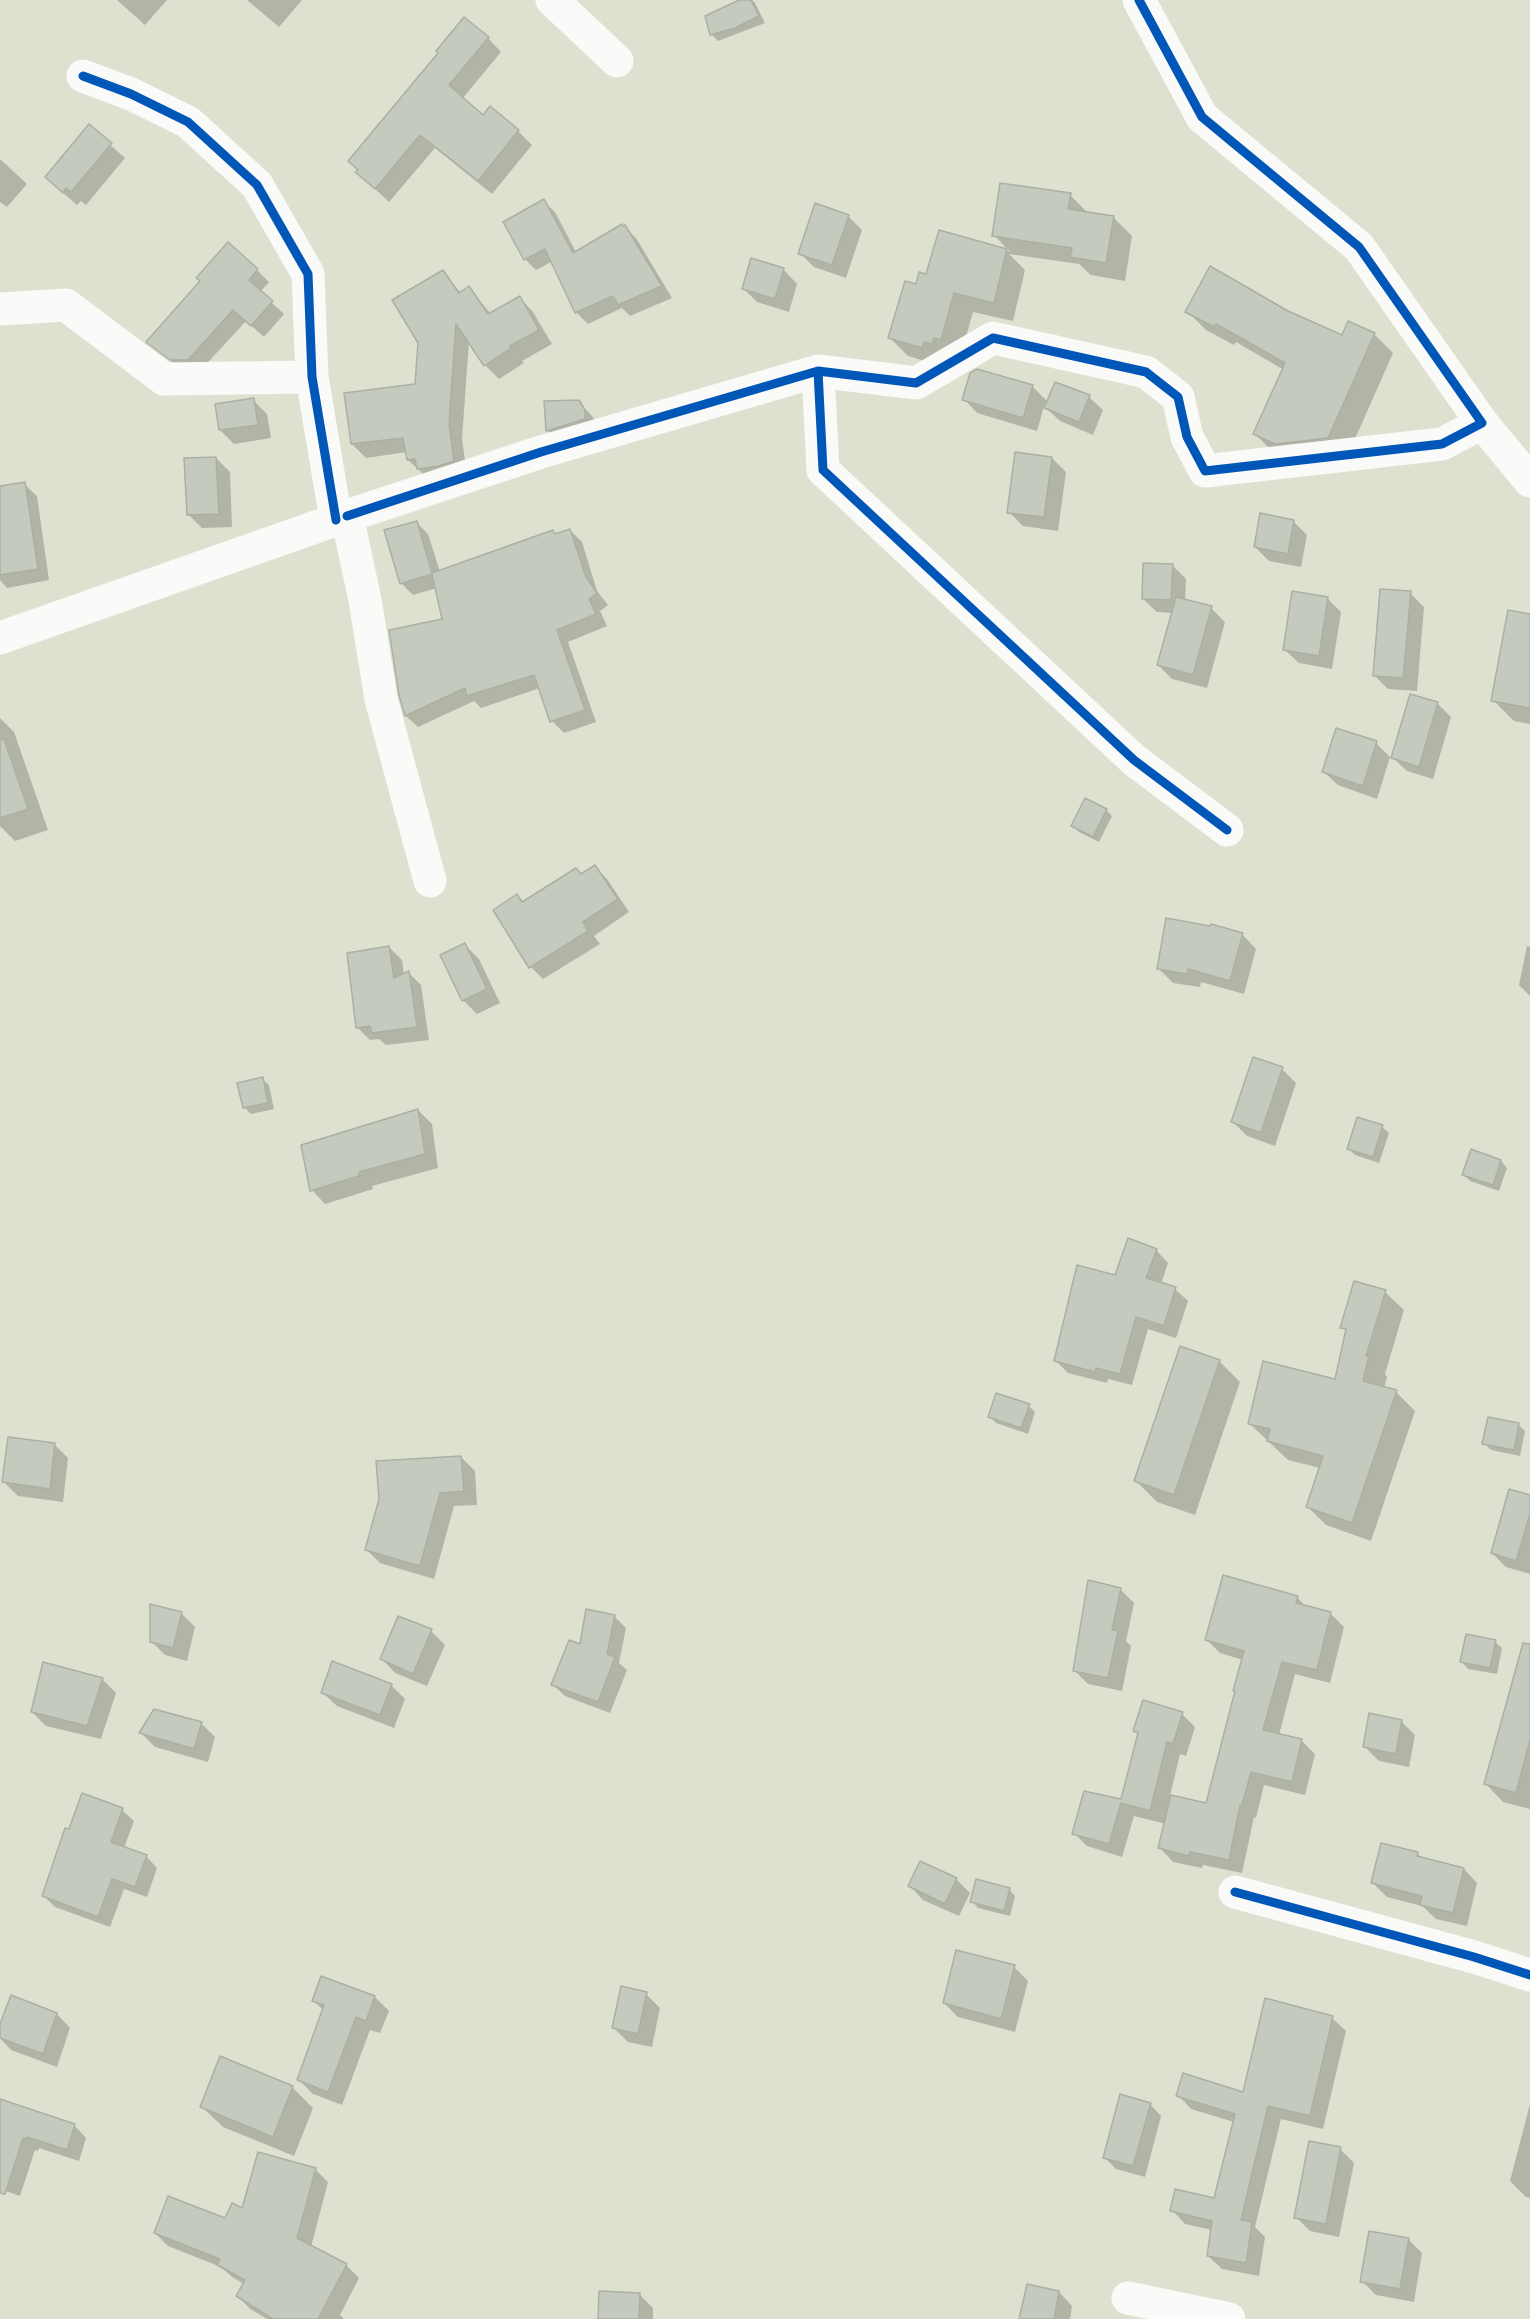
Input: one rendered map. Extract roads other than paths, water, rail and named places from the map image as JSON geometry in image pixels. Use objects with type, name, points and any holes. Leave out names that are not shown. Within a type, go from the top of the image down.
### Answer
[{"type":"street","points":[[552,0],[616,61]]},
{"type":"street","points":[[1139,0],[1202,117],[1359,247],[1482,423],[1530,481]]},
{"type":"street","points":[[83,76],[131,94],[188,122],[257,185],[308,274],[312,376],[342,518],[365,600],[381,699],[430,881]]},
{"type":"street","points":[[0,309],[66,305],[164,379],[312,376]]},
{"type":"street","points":[[0,638],[342,518],[541,452],[818,371],[916,383],[993,338],[1146,372],[1178,397],[1187,438],[1205,471],[1442,444],[1482,423]]},
{"type":"street","points":[[818,371],[824,470],[1134,759],[1227,830]]},
{"type":"street","points":[[1235,1892],[1474,1957],[1530,1975]]},
{"type":"street","points":[[1128,2298],[1229,2319]]}]
